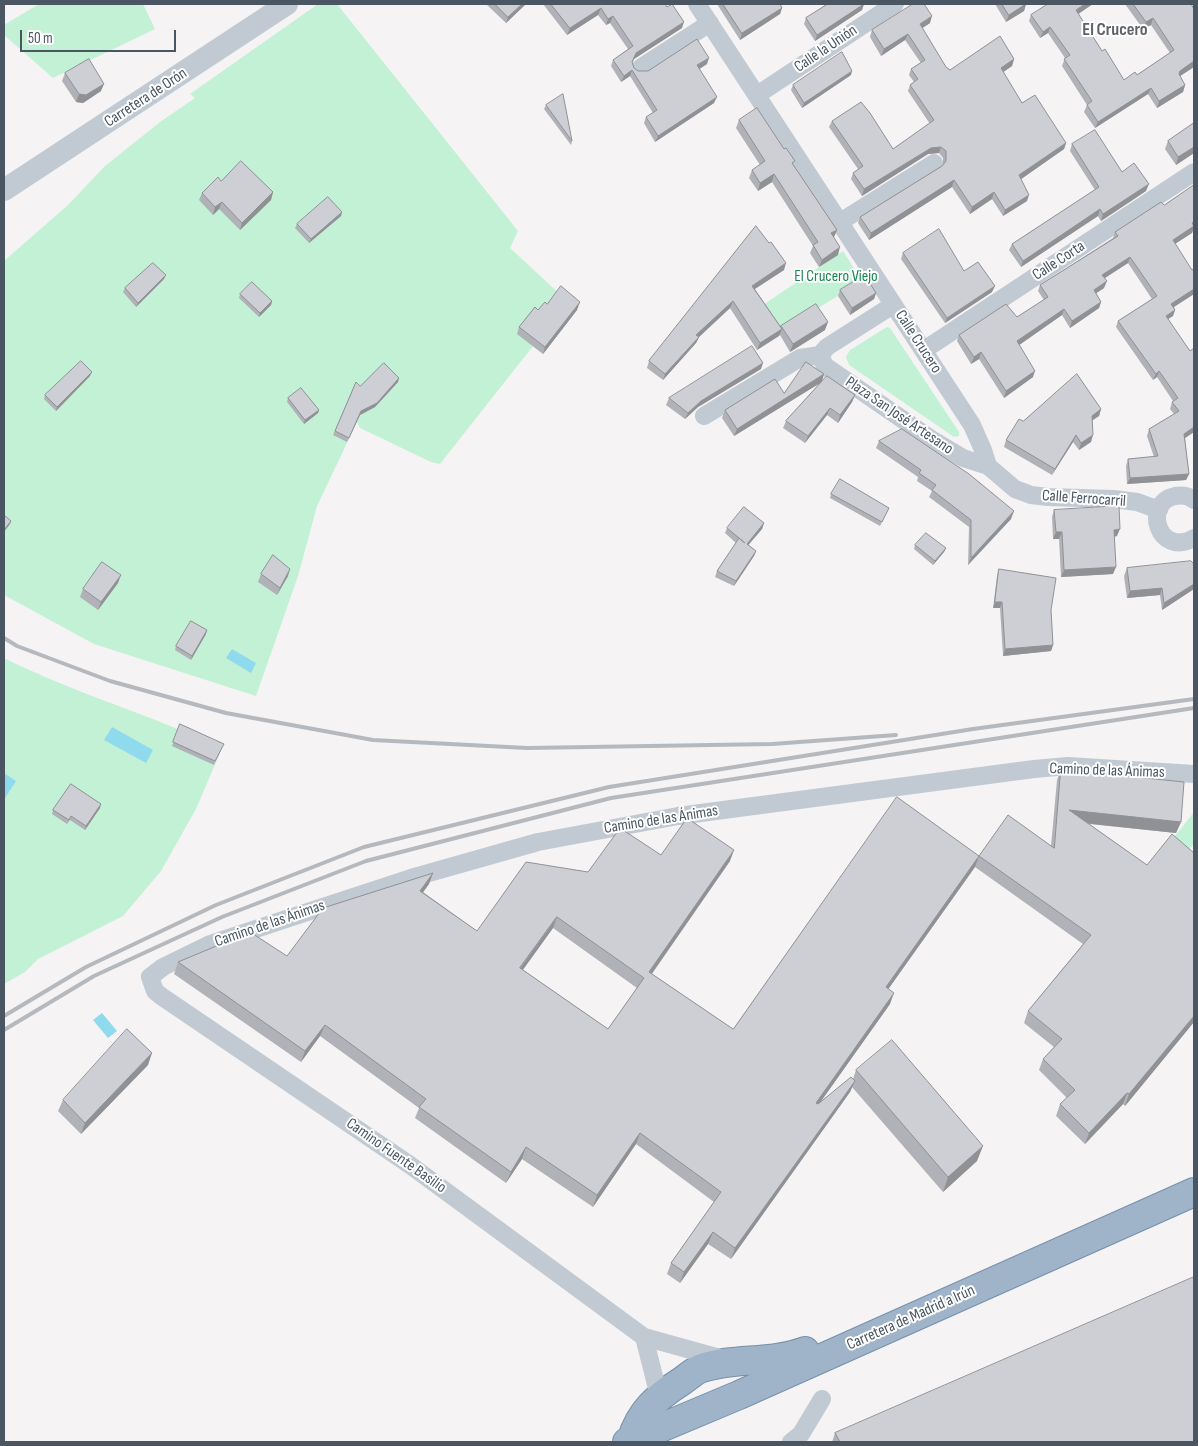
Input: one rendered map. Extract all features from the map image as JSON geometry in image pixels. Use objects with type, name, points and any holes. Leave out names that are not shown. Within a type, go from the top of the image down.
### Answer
[{"type":"highway","name":"Carretera de Madrid a Irún","points":[[629,1441],[740,1395],[1194,1192]]},
{"type":"highway","name":"Carretera de Madrid a Irún","points":[[668,1442],[1194,1211]]},
{"type":"highway","points":[[629,1441],[637,1422],[659,1396],[701,1368],[790,1356],[959,1296]]},
{"type":"street","name":"Carretera de Orón","points":[[4,190],[287,4]]},
{"type":"street","name":"Calle Crucero","points":[[697,4],[972,425],[988,466]]},
{"type":"street","name":"Calle la Unión","points":[[757,95],[895,4]]},
{"type":"street","points":[[640,68],[710,24]]},
{"type":"street","points":[[840,222],[934,163]]},
{"type":"street","name":"Calle Corta","points":[[924,350],[1194,172]]},
{"type":"street","points":[[704,416],[794,360],[810,355],[820,355],[827,347],[893,305]]},
{"type":"street","name":"Plaza San José Artesano","points":[[820,355],[825,366],[931,439],[962,458],[988,466]]},
{"type":"street","name":"Calle Ferrocarril","points":[[988,466],[1014,489],[1031,495],[1114,499],[1137,502],[1159,510]]},
{"type":"street","points":[[1192,544],[1171,541],[1160,531],[1156,517],[1169,498],[1185,496],[1193,499]]},
{"type":"street","name":"Camino de las Ánimas","points":[[150,977],[163,967],[210,944],[411,878],[538,842],[678,816],[1034,769],[1068,766],[1194,774]]},
{"type":"street","name":"Camino Fuente Basilio","points":[[150,977],[155,991],[161,996],[410,1165],[644,1337],[735,1362]]},
{"type":"street","points":[[644,1337],[659,1396]]},
{"type":"street","points":[[798,1439],[822,1399]]},
{"type":"green space","points":[[39,4],[143,4],[155,29],[53,78],[4,35],[4,25]]},
{"type":"green space","points":[[318,4],[337,4],[518,231],[510,248],[577,310],[543,354],[533,346],[440,464],[431,462],[360,428],[357,422],[317,506],[298,576],[256,696],[94,644],[4,595],[4,261],[68,205],[105,166],[160,122],[195,98],[190,94]]},
{"type":"green space","name":"El Crucero Viejo","points":[[843,251],[862,281],[778,333],[760,307]]},
{"type":"green space","points":[[887,327],[890,328],[959,432],[959,436],[954,437],[849,365],[846,357],[850,350]]},
{"type":"green space","points":[[4,658],[31,671],[222,748],[196,809],[161,871],[123,916],[38,959],[25,972],[4,984]]},
{"type":"green space","points":[[1194,812],[1194,844],[1182,857],[1168,845]]},
{"type":"water","points":[[232,649],[256,663],[251,673],[226,658]]},
{"type":"water","points":[[112,727],[153,750],[146,763],[104,740]]},
{"type":"water","points":[[4,773],[16,781],[5,798],[4,797]]},
{"type":"water","points":[[102,1013],[117,1031],[108,1038],[93,1020]]},
{"type":"building","points":[[495,4],[522,4],[508,17]]},
{"type":"building","points":[[551,4],[665,4],[667,7],[672,4],[684,22],[636,53],[632,62],[634,68],[638,71],[648,71],[697,39],[709,58],[697,65],[717,97],[658,136],[646,117],[657,110],[632,70],[624,76],[613,60],[633,46],[613,16],[608,19],[601,8],[570,28]]},
{"type":"building","points":[[723,4],[780,4],[782,8],[742,33]]},
{"type":"building","points":[[828,4],[864,4],[817,35],[806,18]]},
{"type":"building","points":[[913,4],[924,4],[932,16],[920,24],[946,67],[950,70],[1000,36],[1014,59],[1001,68],[1022,103],[1035,95],[1066,143],[1019,175],[1029,195],[1005,210],[994,192],[972,207],[954,180],[871,233],[860,217],[942,166],[946,161],[946,151],[941,147],[931,148],[864,189],[853,173],[863,166],[832,121],[861,102],[893,149],[934,120],[910,85],[918,79],[911,69],[925,60],[908,34],[884,49],[872,30]]},
{"type":"building","points":[[1002,4],[1026,4],[1009,15]]},
{"type":"building","points":[[1048,4],[1085,4],[1076,10],[1102,51],[1105,49],[1124,80],[1135,72],[1137,75],[1174,50],[1153,18],[1146,22],[1133,4],[1191,4],[1194,9],[1194,61],[1180,71],[1179,74],[1185,85],[1159,101],[1151,88],[1098,122],[1087,105],[1092,101],[1064,59],[1070,55],[1050,27],[1043,32],[1031,15]]},
{"type":"building","points":[[842,52],[852,71],[804,103],[793,85]]},
{"type":"building","points":[[89,59],[104,84],[86,95],[79,94],[65,73]]},
{"type":"building","points":[[563,94],[572,141],[546,105]]},
{"type":"building","points":[[757,108],[784,149],[786,148],[795,161],[792,163],[837,230],[831,233],[840,247],[822,260],[813,245],[818,242],[774,174],[760,183],[752,170],[765,161],[739,120]]},
{"type":"building","points":[[1194,123],[1194,147],[1178,157],[1168,141]]},
{"type":"building","points":[[1095,130],[1122,172],[1134,163],[1149,184],[1103,214],[1100,209],[1023,261],[1012,244],[1099,187],[1072,144]]},
{"type":"building","points":[[241,161],[273,192],[242,223],[222,202],[215,207],[202,193],[218,177],[221,181]]},
{"type":"building","points":[[1194,185],[1194,222],[1192,223],[1194,226],[1173,240],[1192,270],[1194,269],[1194,289],[1171,304],[1175,310],[1166,316],[1190,351],[1194,348],[1194,427],[1184,434],[1189,474],[1130,478],[1128,459],[1158,456],[1149,429],[1179,411],[1172,402],[1178,398],[1159,371],[1156,374],[1118,321],[1157,296],[1130,257],[1102,275],[1107,281],[1094,290],[1101,302],[1072,321],[1064,309],[1017,341],[1035,371],[1006,391],[981,352],[974,357],[959,335],[1006,304],[1017,317],[1048,297],[1040,285],[1118,236],[1115,232],[1161,202],[1164,205]]},
{"type":"building","points":[[328,197],[342,212],[311,239],[297,224]]},
{"type":"building","points":[[756,226],[769,243],[771,242],[786,263],[752,286],[782,329],[760,343],[733,301],[696,335],[699,337],[665,374],[649,361]]},
{"type":"building","points":[[939,229],[964,271],[978,262],[995,286],[947,318],[903,253]]},
{"type":"building","points":[[153,263],[166,275],[138,303],[125,288]]},
{"type":"building","points":[[865,275],[876,293],[852,308],[840,290]]},
{"type":"building","points":[[252,282],[272,301],[260,313],[240,294]]},
{"type":"building","points":[[561,286],[580,302],[545,347],[519,327],[535,307],[538,310],[545,302],[547,304]]},
{"type":"building","points":[[816,304],[828,322],[793,344],[781,326]]},
{"type":"building","points":[[752,346],[763,363],[701,401],[688,413],[669,398]]},
{"type":"building","points":[[81,361],[92,372],[57,407],[45,395]]},
{"type":"building","points":[[806,362],[824,374],[737,429],[725,410],[775,379],[784,393]]},
{"type":"building","points":[[384,363],[399,378],[377,403],[361,411],[349,438],[335,431],[356,382],[360,386]]},
{"type":"building","points":[[1077,374],[1101,409],[1092,416],[1093,435],[1081,443],[1076,435],[1055,469],[1006,440],[1019,419],[1023,421]]},
{"type":"building","points":[[827,376],[855,395],[840,415],[830,408],[808,436],[786,421]]},
{"type":"building","points":[[301,388],[319,410],[305,420],[288,398]]},
{"type":"building","points":[[902,429],[969,474],[1014,511],[971,558],[971,520],[932,490],[936,485],[919,473],[921,470],[879,441]]},
{"type":"building","points":[[840,479],[889,508],[882,522],[831,494]]},
{"type":"building","points":[[1119,506],[1120,529],[1114,530],[1116,567],[1064,570],[1062,532],[1056,532],[1054,510]]},
{"type":"building","points":[[744,507],[764,523],[747,544],[756,551],[736,581],[717,571],[739,538],[727,528]]},
{"type":"building","points":[[4,515],[11,521],[4,530]]},
{"type":"building","points":[[926,533],[946,548],[935,561],[915,545]]},
{"type":"building","points":[[273,555],[290,569],[280,588],[261,574]]},
{"type":"building","points":[[1191,561],[1194,564],[1194,584],[1164,603],[1162,588],[1130,591],[1127,568]]},
{"type":"building","points":[[102,562],[121,575],[101,602],[83,589]]},
{"type":"building","points":[[999,569],[1056,578],[1051,610],[1053,645],[1005,649],[1002,602],[995,602]]},
{"type":"building","points":[[191,621],[207,630],[192,656],[176,646]]},
{"type":"building","points":[[180,724],[224,744],[215,761],[173,742]]},
{"type":"building","points":[[1061,769],[1184,782],[1181,822],[1069,810],[1147,865],[1172,834],[1194,853],[1194,1016],[1129,1094],[1127,1093],[1089,1133],[1060,1104],[1075,1090],[1043,1059],[1062,1039],[1028,1011],[1091,935],[979,856],[1008,815],[1054,848]]},
{"type":"building","points":[[71,784],[101,804],[86,826],[71,816],[69,820],[53,810]]},
{"type":"building","points":[[897,797],[979,856],[886,987],[894,993],[816,1103],[818,1104],[851,1077],[855,1081],[735,1248],[713,1232],[684,1272],[671,1263],[721,1192],[640,1133],[597,1195],[526,1147],[511,1172],[419,1107],[426,1099],[325,1025],[305,1051],[178,962],[250,932],[287,956],[323,908],[433,873],[420,891],[477,931],[526,862],[588,872],[620,828],[661,855],[687,818],[734,850],[649,972],[733,1029]],"holes":[[[557,917],[644,978],[608,1029],[520,968]]]},
{"type":"building","points":[[127,1029],[152,1053],[85,1123],[63,1100]]},
{"type":"building","points":[[892,1040],[983,1146],[948,1177],[856,1070]]},
{"type":"building","points":[[1194,1277],[1194,1442],[840,1442],[835,1433]]},
{"type":"railway","points":[[4,638],[17,646],[110,681],[226,713],[373,740],[527,748],[772,744],[896,735]]},
{"type":"railway","points":[[4,1016],[86,967],[216,905],[364,847],[609,787],[973,729],[1194,699]]},
{"type":"railway","points":[[4,1030],[94,976],[222,917],[366,861],[611,798],[1194,708]]},
{"type":"district","name":"El Crucero","points":[[1115,30]]}]
